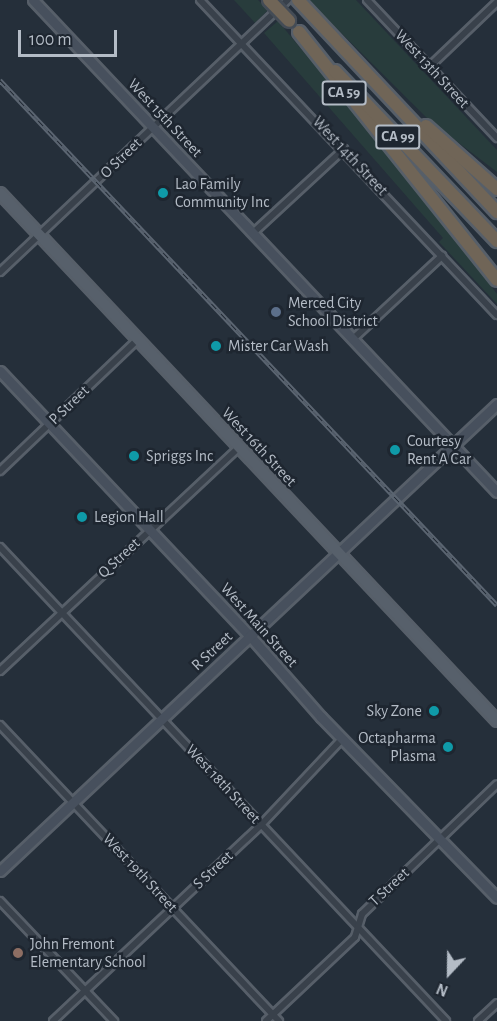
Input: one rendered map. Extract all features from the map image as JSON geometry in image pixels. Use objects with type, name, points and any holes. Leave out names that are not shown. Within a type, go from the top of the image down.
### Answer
[{"type":"highway","name":"CA 99","points":[[269,0],[497,241]]},
{"type":"highway","name":"CA 99","points":[[301,3],[497,212]]},
{"type":"highway","name":"CA 59","points":[[299,32],[497,280]]},
{"type":"highway","points":[[339,44],[497,189]]},
{"type":"main road","name":"West 16th Street","points":[[0,193],[497,721]]},
{"type":"street","name":"West 15th Street","points":[[33,0],[497,492]]},
{"type":"street","name":"West 14th Street","points":[[200,0],[344,149],[497,315]]},
{"type":"street","name":"O Street","points":[[0,272],[288,0]]},
{"type":"street","name":"West 13th Street","points":[[367,0],[497,138]]},
{"type":"street","points":[[429,67],[497,2]]},
{"type":"street","points":[[253,233],[344,149]]},
{"type":"street","points":[[353,339],[442,256]]},
{"type":"street","name":"P Street","points":[[0,471],[138,339]]},
{"type":"street","name":"West Main Street","points":[[0,371],[250,636],[342,739],[497,898]]},
{"type":"street","name":"R Street","points":[[0,871],[497,404]]},
{"type":"street","name":"Q Street","points":[[0,671],[239,447]]},
{"type":"street","name":"West 18th Street","points":[[0,548],[446,1021]]},
{"type":"street","name":"West 19th Street","points":[[0,725],[279,1021]]},
{"type":"street","name":"S Street","points":[[53,1021],[261,825],[342,739]]},
{"type":"street","name":"T Street","points":[[266,1021],[355,937],[362,914],[497,784]]},
{"type":"street","points":[[0,901],[114,1021]]},
{"type":"street","points":[[478,1021],[497,1003]]},
{"type":"green space","points":[[234,0],[258,0],[268,10],[255,23]]},
{"type":"green space","points":[[308,0],[356,0],[497,150],[497,172],[430,121]]},
{"type":"green space","points":[[278,21],[435,211],[497,294],[497,304],[439,242],[443,238],[264,33]]},
{"type":"railway","points":[[0,80],[497,605]]},
{"type":"place","name":"Lao Family Community Inc","points":[[163,193]]},
{"type":"place","name":"Merced City School District","points":[[276,312]]},
{"type":"place","name":"Mister Car Wash","points":[[216,346]]},
{"type":"place","name":"Courtesy Rent A Car","points":[[395,450]]},
{"type":"place","name":"Spriggs Inc","points":[[134,456]]},
{"type":"place","name":"Legion Hall","points":[[82,517]]},
{"type":"place","name":"Sky Zone","points":[[434,711]]},
{"type":"place","name":"Octapharma Plasma","points":[[448,747]]},
{"type":"place","name":"John Fremont Elementary School","points":[[18,953]]}]
